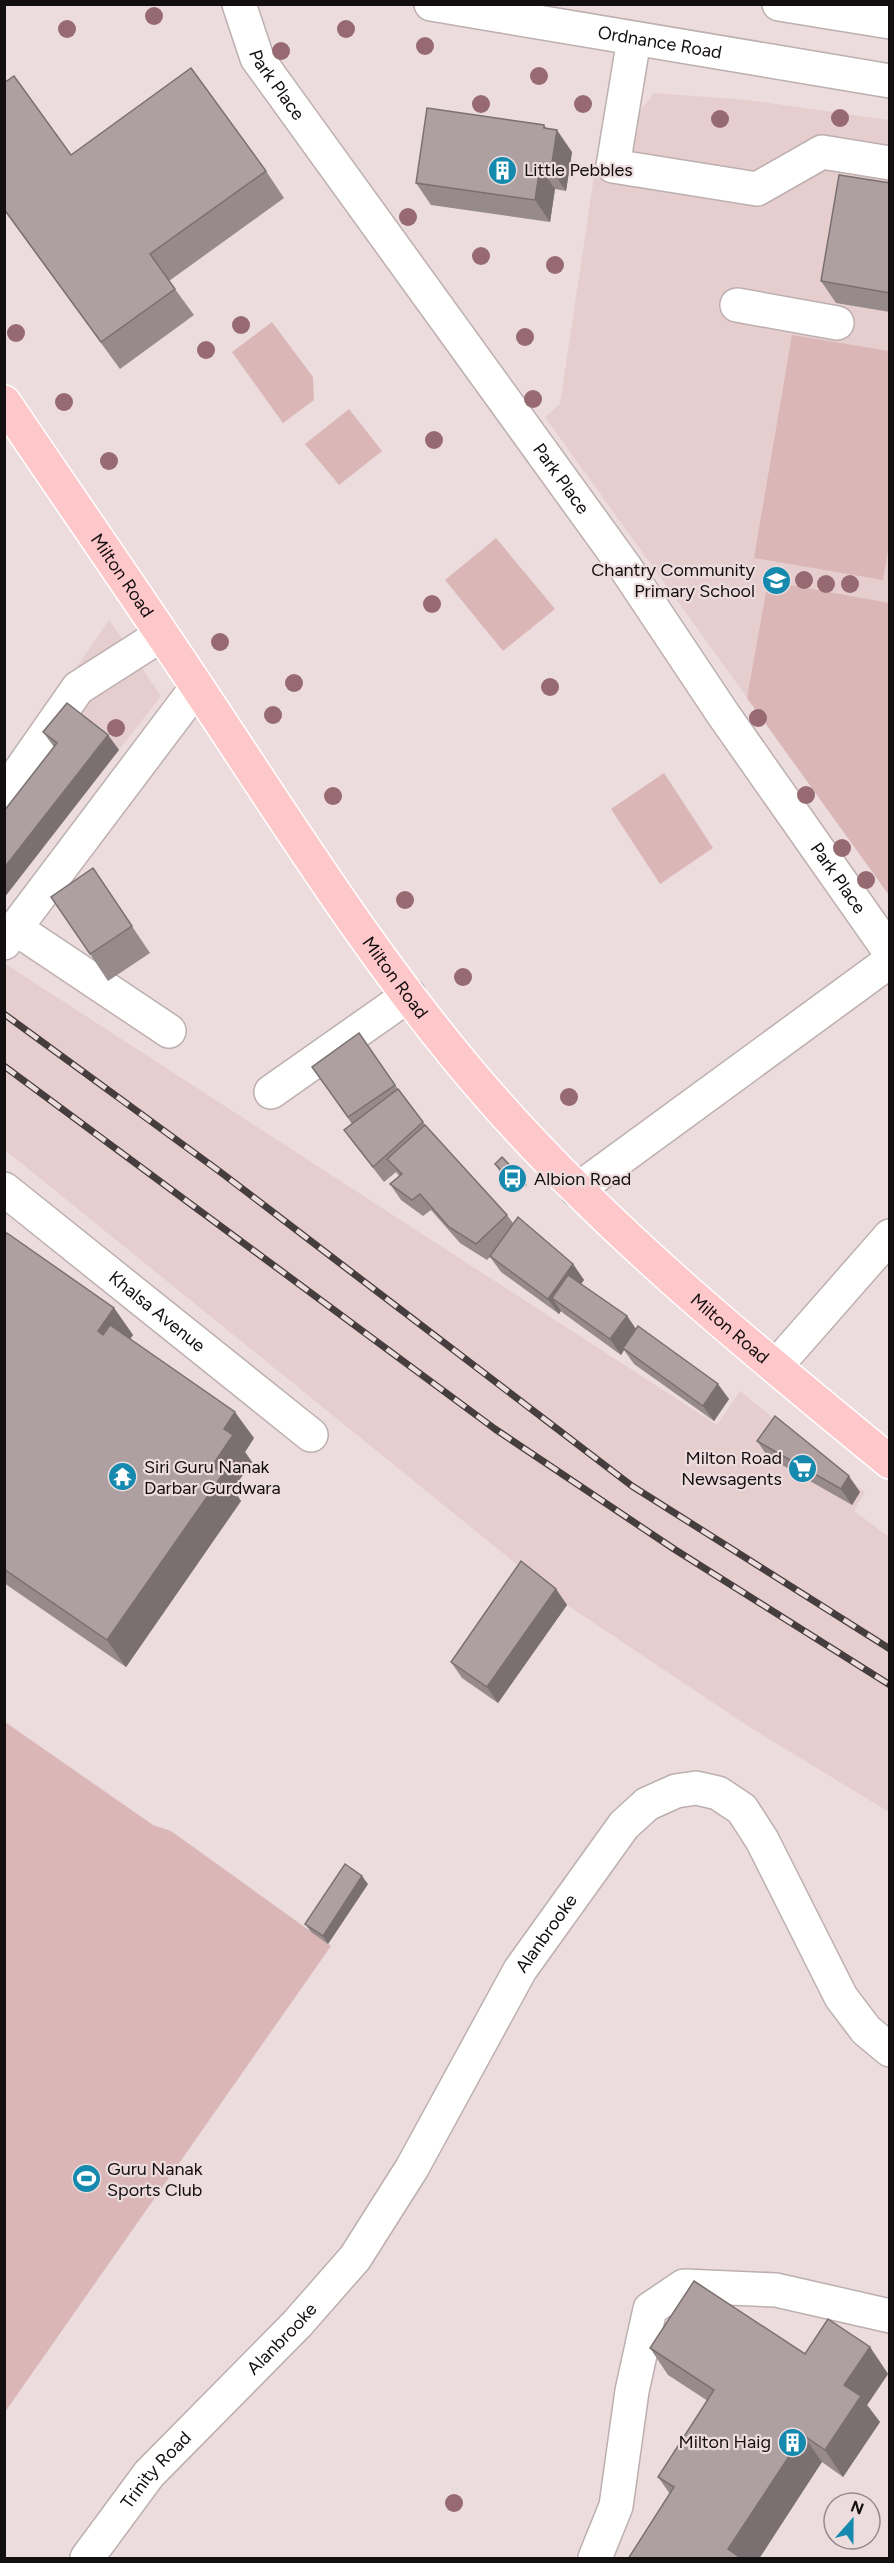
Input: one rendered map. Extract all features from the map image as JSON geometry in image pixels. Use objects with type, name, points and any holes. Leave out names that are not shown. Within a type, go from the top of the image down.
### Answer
[{"type":"main road","name":"Milton Road","points":[[4,402],[278,810],[409,995],[491,1098],[577,1190],[678,1285],[890,1462]]},
{"type":"street","name":"Park Place","points":[[239,4],[257,58],[625,567],[723,714],[890,952]]},
{"type":"street","name":"Ordnance Road","points":[[431,4],[890,81]]},
{"type":"street","points":[[779,4],[890,22]]},
{"type":"street","points":[[634,39],[613,166],[757,189],[822,152],[890,164]]},
{"type":"street","points":[[737,305],[837,322]]},
{"type":"street","points":[[4,794],[78,688],[161,635]]},
{"type":"street","points":[[169,1032],[10,936],[197,687]]},
{"type":"street","points":[[577,1190],[890,961]]},
{"type":"street","points":[[271,1092],[409,995]]},
{"type":"street","name":"Khalsa Avenue","points":[[4,1189],[311,1434]]},
{"type":"street","points":[[776,1366],[890,1236]]},
{"type":"street","name":"Alanbrooke","points":[[235,2388],[297,2324],[354,2258],[412,2168],[520,1970],[624,1825],[638,1810],[655,1799],[676,1791],[696,1788],[718,1793],[742,1809],[762,1840],[842,1997],[866,2030],[890,2050]]},
{"type":"street","points":[[595,2559],[616,2506],[632,2391],[650,2309],[684,2286],[776,2290],[890,2316]]},
{"type":"street","name":"Trinity Road","points":[[87,2559],[139,2485],[235,2388]]},
{"type":"shaded area","name":"Chantry Community Primary School","points":[[654,93],[747,100],[889,120],[889,895],[545,417],[560,404],[602,123],[639,129],[637,123],[640,111]]},
{"type":"shaded area","points":[[272,322],[313,377],[314,400],[283,423],[232,352]]},
{"type":"shaded area","points":[[792,335],[889,351],[890,539],[883,580],[754,558]]},
{"type":"shaded area","points":[[349,409],[382,451],[339,485],[305,444]]},
{"type":"shaded area","points":[[496,538],[555,609],[503,651],[445,580]]},
{"type":"shaded area","points":[[768,581],[889,603],[889,895],[747,698]]},
{"type":"shaded area","points":[[109,620],[161,696],[5,897],[5,771]]},
{"type":"shaded area","points":[[664,773],[713,848],[660,884],[611,809]]},
{"type":"shaded area","points":[[4,963],[717,1425],[740,1391],[865,1492],[854,1511],[889,1537],[889,1812],[751,1728],[567,1605],[5,1150]]},
{"type":"shaded area","name":"Guru Nanak Sports Club","points":[[5,1722],[153,1825],[171,1831],[331,1946],[5,2412]]},
{"type":"building","points":[[191,68],[266,171],[150,254],[175,289],[101,342],[4,209],[4,83],[14,76],[71,155]]},
{"type":"building","name":"Little Pebbles","points":[[427,108],[544,125],[544,128],[557,130],[551,169],[540,167],[535,200],[416,183]]},
{"type":"building","points":[[839,175],[890,183],[890,293],[821,281]]},
{"type":"building","points":[[67,703],[108,735],[4,868],[4,811],[57,743],[43,732]]},
{"type":"building","points":[[93,868],[132,926],[90,954],[51,897]]},
{"type":"building","points":[[359,1033],[395,1085],[348,1117],[312,1067]]},
{"type":"building","points":[[398,1089],[423,1122],[373,1167],[344,1130]]},
{"type":"building","points":[[425,1125],[507,1215],[476,1244],[449,1227],[420,1194],[412,1200],[390,1184],[402,1174],[387,1159]]},
{"type":"building","points":[[502,1157],[521,1177],[514,1183],[495,1164]]},
{"type":"building","points":[[518,1217],[573,1264],[548,1299],[490,1256]]},
{"type":"building","name":"Siri Guru Nanak Darbar Gurdwara","points":[[7,1233],[114,1308],[98,1331],[103,1335],[110,1325],[235,1412],[224,1429],[233,1435],[212,1466],[223,1474],[107,1640],[4,1569],[4,1236]]},
{"type":"building","points":[[568,1275],[627,1316],[610,1339],[552,1298]]},
{"type":"building","points":[[638,1326],[718,1384],[703,1406],[623,1348]]},
{"type":"building","points":[[775,1416],[849,1476],[841,1489],[757,1441]]},
{"type":"building","points":[[521,1561],[556,1589],[487,1687],[451,1662]]},
{"type":"building","points":[[345,1864],[362,1876],[323,1936],[305,1924]]},
{"type":"building","name":"Milton Haig","points":[[694,2281],[805,2354],[828,2319],[870,2347],[844,2385],[861,2396],[825,2450],[803,2435],[728,2549],[742,2559],[628,2559],[674,2487],[658,2477],[714,2390],[650,2348]]},
{"type":"railway","points":[[4,1014],[219,1171],[632,1486],[890,1649]]},
{"type":"railway","points":[[4,1066],[495,1429],[674,1549],[890,1685]]},
{"type":"place","name":"Little Pebbles","points":[[503,170]]},
{"type":"place","name":"Chantry Community Primary School","points":[[776,580]]},
{"type":"place","name":"Albion Road","points":[[513,1179]]},
{"type":"place","name":"Milton Road Newsagents","points":[[803,1468]]},
{"type":"place","name":"Siri Guru Nanak Darbar Gurdwara","points":[[123,1477]]},
{"type":"place","name":"Guru Nanak Sports Club","points":[[86,2179]]},
{"type":"place","name":"Milton Haig","points":[[792,2442]]}]
